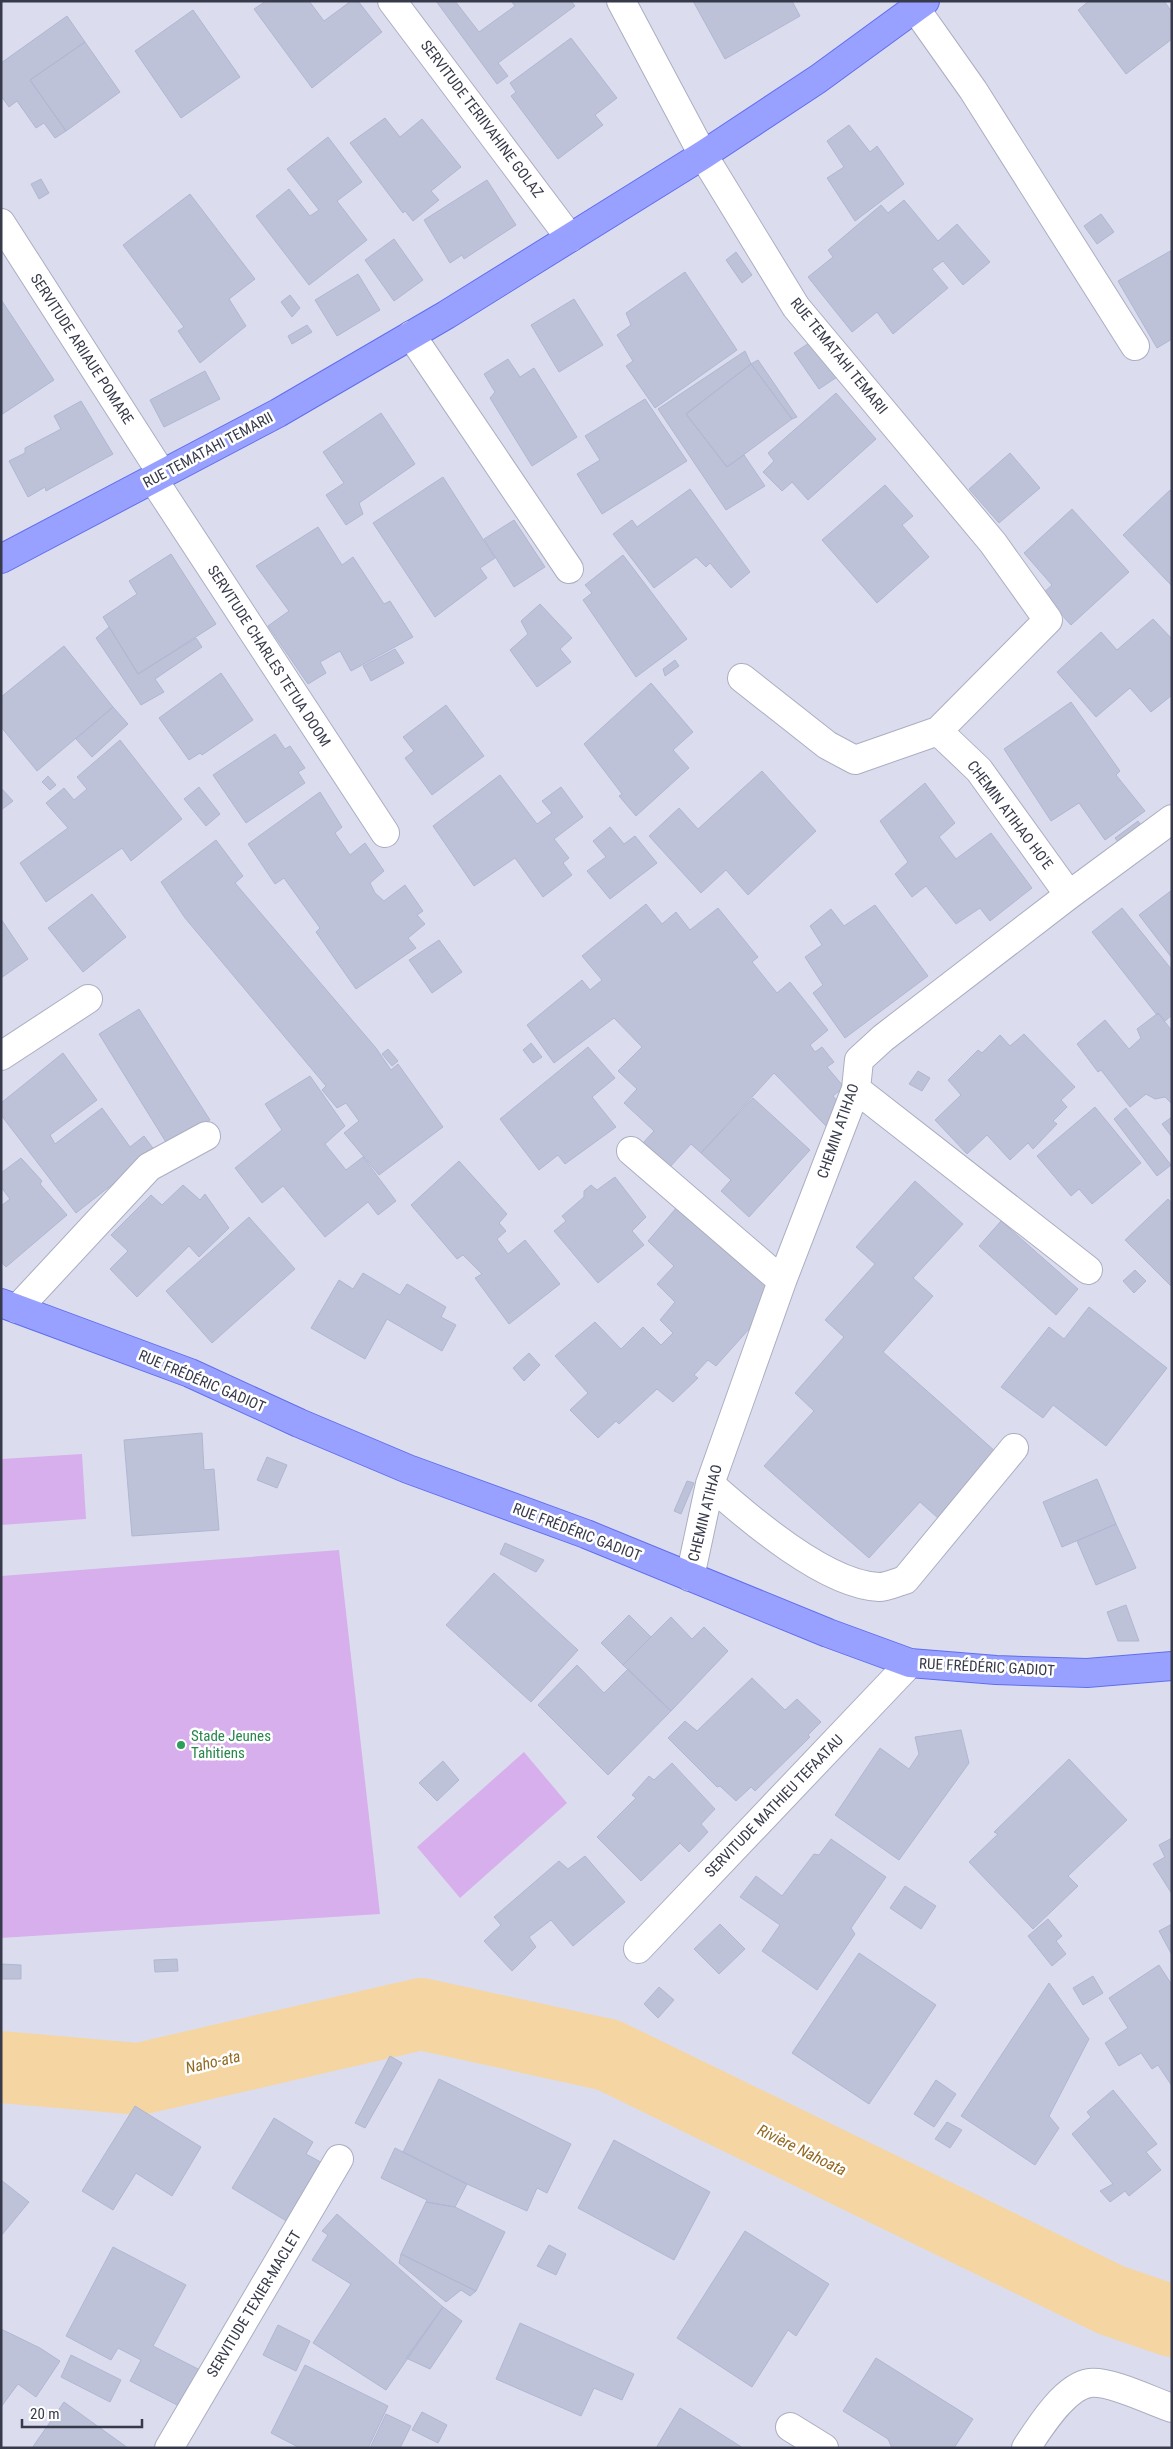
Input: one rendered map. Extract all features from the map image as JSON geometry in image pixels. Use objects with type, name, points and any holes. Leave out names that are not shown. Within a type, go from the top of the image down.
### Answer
[{"type":"main road","name":"RUE TEMATAHI TEMARII","points":[[1,559],[278,413],[411,335],[703,155],[818,79],[920,5]]},
{"type":"main road","name":"RUE FRÉDÉRIC GADIOT","points":[[9,1306],[190,1372],[299,1423],[408,1469],[586,1534],[828,1633],[910,1663],[996,1670],[1087,1673],[1172,1666]]},
{"type":"street","name":"SERVITUDE TERIIVAHINE GOLAZ","points":[[392,1],[570,238]]},
{"type":"street","points":[[620,1],[703,155]]},
{"type":"street","name":"RUE TEMATAHI TEMARII","points":[[920,5],[1135,346]]},
{"type":"street","name":"RUE TEMATAHI TEMARII","points":[[703,155],[796,307],[993,543],[1048,620],[938,731]]},
{"type":"street","name":"SERVITUDE ARIIAUE POMARE","points":[[1,223],[158,477]]},
{"type":"street","points":[[411,335],[569,569]]},
{"type":"street","name":"SERVITUDE CHARLES TETUA DOOM","points":[[158,477],[385,833]]},
{"type":"street","points":[[742,678],[827,744],[855,760],[938,731]]},
{"type":"street","name":"CHEMIN ATIHAO HO'E","points":[[938,731],[979,770],[1069,894]]},
{"type":"street","name":"CHEMIN ATIHAO","points":[[690,1577],[710,1484],[782,1281],[856,1089],[858,1060],[883,1038],[1069,894],[1172,819]]},
{"type":"street","points":[[1,1056],[88,999]]},
{"type":"street","points":[[856,1089],[1088,1270]]},
{"type":"street","points":[[9,1306],[149,1167],[206,1136]]},
{"type":"street","points":[[630,1150],[782,1281]]},
{"type":"street","points":[[710,1484],[806,1560],[859,1584],[881,1587],[905,1580],[1014,1448]]},
{"type":"street","name":"SERVITUDE MATHIEU TEFAATAU","points":[[638,1949],[910,1663]]},
{"type":"street","name":"SERVITUDE TEXIER-MACLET","points":[[169,2448],[339,2159]]},
{"type":"street","points":[[1026,2448],[1050,2412],[1070,2394],[1089,2383],[1106,2384],[1172,2408]]},
{"type":"street","points":[[790,2427],[824,2448]]},
{"type":"shaded area","points":[[1,1],[1172,1],[1172,2448],[1,2448]]},
{"type":"shaded area","points":[[82,1454],[86,1519],[1,1525],[1,1459]]},
{"type":"shaded area","name":"Stade Jeunes Tahitiens","points":[[339,1550],[380,1914],[1,1938],[1,1576]]},
{"type":"shaded area","points":[[524,1752],[567,1803],[460,1898],[417,1847]]},
{"type":"building","points":[[266,1],[309,1],[324,21],[351,1],[358,1],[382,32],[312,88],[254,9]]},
{"type":"building","points":[[436,1],[455,1],[479,32],[515,6],[511,1],[571,1],[575,6],[498,63],[508,76],[497,84]]},
{"type":"building","points":[[693,1],[792,1],[800,16],[725,59]]},
{"type":"building","points":[[1089,1],[1164,1],[1172,12],[1172,39],[1126,74],[1078,10]]},
{"type":"building","points":[[193,10],[240,77],[181,118],[135,51]]},
{"type":"building","points":[[67,16],[85,42],[30,80],[66,131],[55,138],[44,123],[36,128],[17,101],[9,107],[1,96],[1,63]]},
{"type":"building","points":[[571,38],[617,98],[595,115],[603,125],[558,159],[511,96],[516,92],[510,83]]},
{"type":"building","points":[[85,42],[120,92],[66,131],[30,80]]},
{"type":"building","points":[[385,118],[400,137],[422,119],[461,167],[431,191],[439,200],[413,221],[405,211],[403,213],[350,143]]},
{"type":"building","points":[[849,125],[870,152],[877,146],[904,184],[855,221],[827,178],[844,167],[827,141]]},
{"type":"building","points":[[328,137],[362,182],[337,201],[367,240],[309,285],[256,216],[289,189],[310,216],[319,210],[287,169]]},
{"type":"building","points":[[41,179],[49,193],[39,199],[31,184]]},
{"type":"building","points":[[487,180],[516,225],[464,259],[462,255],[450,263],[424,220]]},
{"type":"building","points":[[190,194],[255,279],[229,299],[246,326],[200,363],[178,331],[184,327],[123,245]]},
{"type":"building","points":[[904,200],[938,241],[957,224],[990,262],[963,285],[943,261],[932,269],[948,288],[893,334],[877,312],[852,332],[808,277],[833,257],[828,250],[881,205],[888,213]]},
{"type":"building","points":[[1101,214],[1114,232],[1097,244],[1084,226]]},
{"type":"building","points":[[394,239],[423,280],[394,301],[365,260]]},
{"type":"building","points":[[1172,250],[1172,339],[1157,348],[1118,281]]},
{"type":"building","points":[[736,252],[752,275],[742,283],[726,260]]},
{"type":"building","points":[[685,272],[737,350],[655,408],[626,366],[633,361],[617,335],[631,325],[626,313]]},
{"type":"building","points":[[358,274],[380,310],[337,336],[315,300]]},
{"type":"building","points":[[290,295],[300,308],[292,317],[281,302]]},
{"type":"building","points":[[574,299],[603,345],[559,372],[531,325]]},
{"type":"building","points":[[1,302],[54,380],[1,415]]},
{"type":"building","points":[[307,325],[312,332],[292,344],[288,336]]},
{"type":"building","points":[[812,341],[837,377],[819,389],[794,353]]},
{"type":"building","points":[[745,351],[751,364],[686,414],[727,467],[744,455],[765,486],[726,510],[658,409]]},
{"type":"building","points":[[508,359],[520,377],[534,368],[577,437],[532,466],[490,398],[495,392],[484,374]]},
{"type":"building","points":[[758,360],[797,417],[792,419],[751,364]]},
{"type":"building","points":[[751,364],[792,419],[727,467],[686,414]]},
{"type":"building","points":[[205,371],[220,399],[164,427],[150,400]]},
{"type":"building","points":[[836,393],[876,439],[808,500],[792,482],[782,491],[763,472],[774,461],[768,453]]},
{"type":"building","points":[[645,399],[687,461],[602,514],[577,474],[600,460],[585,436]]},
{"type":"building","points":[[81,401],[113,454],[46,491],[45,487],[28,497],[9,461],[25,453],[25,448],[61,429],[54,416]]},
{"type":"building","points":[[381,413],[415,464],[359,503],[363,514],[346,525],[326,495],[344,483],[323,452]]},
{"type":"building","points":[[1010,453],[1040,488],[999,523],[969,489]]},
{"type":"building","points":[[443,477],[495,558],[480,568],[487,578],[435,617],[373,523]]},
{"type":"building","points":[[885,485],[913,516],[902,525],[929,557],[877,603],[822,540]]},
{"type":"building","points":[[690,489],[750,572],[731,588],[710,563],[706,567],[696,557],[654,588],[613,534],[632,520],[637,527]]},
{"type":"building","points":[[1170,490],[1172,492],[1172,586],[1123,535]]},
{"type":"building","points":[[1072,509],[1129,572],[1071,625],[1042,594],[1052,585],[1024,553]]},
{"type":"building","points":[[514,520],[545,567],[514,587],[484,539]]},
{"type":"building","points":[[318,527],[342,565],[353,557],[384,604],[390,601],[413,637],[351,671],[340,651],[320,662],[326,673],[308,684],[268,626],[289,611],[256,566]]},
{"type":"building","points":[[171,554],[216,624],[138,674],[103,617],[137,594],[129,581]]},
{"type":"building","points":[[623,555],[687,639],[636,677],[583,600],[592,593],[585,585]]},
{"type":"building","points":[[540,604],[572,638],[560,649],[571,662],[537,687],[510,650],[528,634],[521,621]]},
{"type":"building","points":[[1153,619],[1172,639],[1172,695],[1151,712],[1130,688],[1096,717],[1057,672],[1101,632],[1117,650]]},
{"type":"building","points":[[109,627],[138,674],[196,638],[202,647],[155,679],[164,692],[141,705],[96,638]]},
{"type":"building","points":[[64,646],[113,707],[37,771],[1,727],[1,697]]},
{"type":"building","points":[[395,649],[404,663],[371,681],[363,666]]},
{"type":"building","points":[[675,660],[679,666],[665,676],[663,669]]},
{"type":"building","points":[[221,673],[253,720],[202,755],[200,753],[189,760],[159,718]]},
{"type":"building","points":[[651,683],[693,732],[673,750],[689,768],[636,816],[619,796],[622,794],[584,744]]},
{"type":"building","points":[[1071,702],[1120,771],[1116,775],[1145,811],[1105,840],[1079,803],[1051,821],[1004,749]]},
{"type":"building","points":[[446,705],[484,756],[432,795],[405,758],[414,751],[403,737]]},
{"type":"building","points":[[113,707],[128,724],[92,757],[76,739]]},
{"type":"building","points":[[275,734],[285,749],[290,746],[305,768],[298,772],[305,783],[246,823],[213,775]]},
{"type":"building","points":[[120,740],[182,819],[131,861],[122,848],[46,902],[20,863],[68,828],[46,803],[64,788],[74,800],[87,789],[77,777]]},
{"type":"building","points":[[762,771],[816,831],[748,895],[726,870],[701,893],[649,836],[679,808],[698,829]]},
{"type":"building","points":[[500,775],[537,824],[552,813],[542,801],[561,787],[583,817],[554,839],[569,858],[563,863],[572,875],[543,897],[515,858],[474,886],[433,826]]},
{"type":"building","points":[[48,776],[56,785],[50,790],[42,782]]},
{"type":"building","points":[[925,783],[955,823],[939,837],[956,859],[991,833],[1032,888],[990,921],[980,908],[956,924],[926,886],[912,897],[895,874],[908,862],[880,821]]},
{"type":"building","points":[[199,787],[220,814],[206,826],[184,799]]},
{"type":"building","points":[[1,788],[13,801],[1,810]]},
{"type":"building","points":[[320,792],[342,827],[335,833],[350,855],[365,843],[384,871],[370,883],[375,893],[384,901],[405,885],[423,911],[417,915],[425,924],[408,938],[416,948],[356,989],[316,932],[320,928],[284,878],[275,884],[248,844]]},
{"type":"building","points":[[1138,821],[1145,830],[1122,847],[1115,838]]},
{"type":"building","points":[[610,827],[624,844],[635,836],[657,863],[610,899],[587,871],[606,857],[593,841]]},
{"type":"building","points":[[216,840],[243,876],[235,883],[376,1048],[391,1070],[398,1064],[443,1127],[379,1175],[344,1133],[359,1121],[346,1103],[337,1108],[322,1090],[326,1086],[185,918],[161,882]]},
{"type":"building","points":[[1172,890],[1172,958],[1139,915]]},
{"type":"building","points":[[92,894],[126,937],[83,972],[48,928]]},
{"type":"building","points":[[646,904],[662,924],[676,912],[690,930],[718,908],[758,957],[752,962],[777,993],[790,982],[828,1030],[810,1045],[815,1052],[822,1047],[834,1062],[827,1067],[844,1087],[833,1096],[846,1112],[827,1127],[774,1073],[701,1153],[691,1144],[669,1168],[642,1144],[654,1131],[624,1103],[637,1089],[618,1071],[642,1047],[614,1018],[554,1063],[527,1025],[582,980],[590,990],[602,980],[582,956]]},
{"type":"building","points":[[875,905],[928,976],[845,1038],[813,993],[823,985],[805,957],[822,945],[810,926],[831,909],[844,926]]},
{"type":"building","points":[[1122,908],[1172,970],[1172,1015],[1165,1021],[1158,1013],[1157,1015],[1092,932]]},
{"type":"building","points":[[1,919],[28,959],[1,978]]},
{"type":"building","points":[[439,940],[462,972],[432,993],[409,960]]},
{"type":"building","points":[[139,1009],[210,1120],[169,1147],[99,1034]]},
{"type":"building","points":[[1158,1013],[1172,1031],[1172,1104],[1165,1097],[1155,1099],[1146,1094],[1130,1107],[1101,1070],[1098,1072],[1077,1044],[1105,1020],[1129,1049],[1141,1038],[1137,1029]]},
{"type":"building","points":[[1024,1034],[1075,1087],[1061,1100],[1067,1107],[1053,1121],[1057,1124],[1033,1149],[1028,1143],[1010,1160],[987,1135],[967,1154],[935,1120],[961,1095],[948,1080],[978,1050],[982,1053],[1000,1035],[1010,1046]]},
{"type":"building","points":[[531,1043],[542,1057],[533,1063],[523,1050]]},
{"type":"building","points":[[588,1047],[615,1078],[592,1097],[616,1127],[565,1164],[558,1155],[539,1170],[500,1119]]},
{"type":"building","points":[[388,1049],[398,1061],[392,1066],[382,1054]]},
{"type":"building","points":[[63,1053],[97,1100],[50,1135],[55,1144],[102,1108],[130,1147],[144,1136],[155,1151],[76,1213],[1,1115],[1,1103]]},
{"type":"building","points":[[918,1071],[930,1078],[922,1091],[909,1084]]},
{"type":"building","points":[[310,1076],[345,1126],[325,1144],[346,1170],[363,1157],[396,1201],[378,1215],[368,1202],[325,1237],[283,1186],[262,1203],[235,1168],[282,1130],[265,1104]]},
{"type":"building","points":[[753,1098],[810,1150],[749,1217],[721,1191],[731,1180],[701,1153]]},
{"type":"building","points":[[1095,1107],[1141,1163],[1092,1204],[1079,1189],[1071,1196],[1037,1156]]},
{"type":"building","points":[[1126,1108],[1171,1165],[1157,1176],[1114,1119]]},
{"type":"building","points":[[1172,1117],[1172,1137],[1162,1124]]},
{"type":"building","points":[[21,1158],[42,1181],[40,1184],[67,1215],[6,1267],[1,1262],[1,1206],[10,1199],[1,1187],[1,1173]]},
{"type":"building","points":[[459,1161],[507,1214],[499,1223],[506,1231],[497,1239],[508,1254],[525,1240],[560,1284],[509,1324],[475,1278],[482,1274],[463,1255],[457,1259],[411,1205]]},
{"type":"building","points":[[615,1177],[646,1217],[632,1231],[644,1245],[598,1283],[554,1231],[566,1221],[562,1216],[584,1197],[584,1191],[591,1185],[597,1190]]},
{"type":"building","points":[[915,1181],[963,1224],[913,1278],[933,1296],[883,1352],[996,1452],[938,1518],[920,1502],[869,1558],[764,1466],[814,1411],[795,1393],[844,1337],[825,1320],[875,1264],[856,1247]]},
{"type":"building","points":[[183,1185],[200,1200],[205,1194],[229,1228],[199,1257],[189,1246],[137,1297],[110,1269],[128,1251],[111,1235],[151,1195],[162,1205]]},
{"type":"building","points":[[1168,1199],[1172,1203],[1172,1287],[1125,1240]]},
{"type":"building","points":[[677,1207],[772,1286],[758,1319],[716,1366],[708,1360],[694,1375],[698,1378],[673,1402],[657,1389],[619,1424],[616,1421],[598,1438],[570,1410],[588,1393],[555,1356],[595,1322],[621,1349],[643,1327],[661,1345],[673,1333],[660,1320],[675,1302],[657,1284],[674,1266],[648,1241]]},
{"type":"building","points":[[249,1217],[295,1269],[212,1343],[166,1291]]},
{"type":"building","points":[[1001,1221],[1078,1289],[1056,1315],[979,1246]]},
{"type":"building","points":[[1135,1270],[1146,1281],[1134,1293],[1123,1281]]},
{"type":"building","points":[[363,1273],[400,1295],[407,1284],[446,1307],[441,1317],[456,1325],[442,1351],[387,1319],[365,1359],[311,1328],[339,1280],[353,1289]]},
{"type":"building","points":[[1089,1307],[1167,1368],[1106,1446],[1053,1405],[1043,1418],[1001,1387],[1049,1327],[1064,1339]]},
{"type":"building","points":[[529,1353],[540,1365],[524,1381],[513,1368]]},
{"type":"building","points":[[202,1433],[204,1470],[214,1469],[219,1530],[132,1536],[124,1440]]},
{"type":"building","points":[[267,1457],[287,1465],[277,1488],[257,1480]]},
{"type":"building","points":[[1097,1479],[1116,1524],[1062,1547],[1043,1502]]},
{"type":"building","points":[[687,1481],[694,1483],[681,1514],[674,1511]]},
{"type":"building","points":[[1116,1524],[1136,1568],[1096,1585],[1077,1541]]},
{"type":"building","points":[[505,1543],[544,1560],[536,1572],[500,1554]]},
{"type":"building","points":[[494,1573],[578,1650],[531,1702],[446,1625]]},
{"type":"building","points":[[1126,1605],[1139,1641],[1118,1641],[1107,1612]]},
{"type":"building","points":[[629,1615],[651,1637],[623,1665],[601,1643]]},
{"type":"building","points":[[671,1617],[692,1639],[704,1627],[728,1651],[671,1711],[623,1665]]},
{"type":"building","points":[[577,1665],[604,1693],[628,1669],[671,1711],[608,1775],[538,1705]]},
{"type":"building","points":[[752,1678],[785,1710],[797,1699],[821,1722],[808,1735],[810,1737],[755,1791],[751,1787],[736,1801],[720,1786],[717,1787],[668,1738],[685,1721],[697,1731]]},
{"type":"building","points":[[961,1730],[969,1763],[899,1860],[835,1815],[880,1748],[909,1769],[919,1754],[915,1737]]},
{"type":"building","points":[[1069,1759],[1127,1820],[1068,1876],[1078,1886],[1033,1929],[969,1862],[998,1834],[994,1832]]},
{"type":"building","points":[[443,1761],[459,1780],[437,1801],[419,1783]]},
{"type":"building","points":[[672,1763],[715,1809],[701,1824],[708,1832],[689,1852],[680,1843],[641,1881],[597,1837],[636,1798],[632,1795],[649,1776],[654,1780]]},
{"type":"building","points":[[1172,1838],[1172,1894],[1153,1864],[1165,1857],[1159,1845]]},
{"type":"building","points":[[831,1839],[886,1877],[851,1928],[855,1934],[817,1990],[762,1951],[780,1925],[740,1897],[756,1876],[782,1896],[814,1854],[819,1855]]},
{"type":"building","points":[[585,1856],[625,1902],[573,1946],[551,1920],[529,1937],[536,1947],[512,1971],[484,1941],[501,1925],[494,1917],[559,1861],[568,1869]]},
{"type":"building","points":[[905,1886],[936,1906],[921,1929],[890,1908]]},
{"type":"building","points":[[1048,1919],[1062,1936],[1056,1941],[1066,1954],[1052,1966],[1028,1936]]},
{"type":"building","points":[[720,1924],[745,1949],[719,1974],[694,1949]]},
{"type":"building","points":[[1172,1924],[1172,1955],[1159,1931]]},
{"type":"building","points":[[859,1953],[936,2005],[869,2104],[792,2053]]},
{"type":"building","points":[[177,1959],[178,1971],[155,1972],[154,1960]]},
{"type":"building","points":[[1,1964],[21,1965],[21,1979],[1,1979]]},
{"type":"building","points":[[1159,1965],[1172,1985],[1172,2086],[1158,2065],[1152,2069],[1141,2053],[1119,2066],[1105,2043],[1128,2028],[1109,1998]]},
{"type":"building","points":[[1093,1976],[1103,1993],[1083,2005],[1073,1988]]},
{"type":"building","points":[[1049,1983],[1089,2039],[1049,2116],[1059,2128],[1035,2165],[961,2116]]},
{"type":"building","points":[[659,1987],[674,2000],[658,2018],[644,2004]]},
{"type":"building","points":[[390,2056],[402,2063],[365,2128],[355,2123]]},
{"type":"building","points":[[439,2079],[571,2144],[547,2193],[537,2188],[527,2211],[403,2152]]},
{"type":"building","points":[[936,2080],[956,2094],[934,2127],[914,2114]]},
{"type":"building","points":[[1113,2090],[1157,2144],[1146,2152],[1161,2170],[1129,2196],[1125,2191],[1110,2202],[1100,2191],[1113,2184],[1072,2134],[1091,2117],[1087,2112]]},
{"type":"building","points":[[135,2106],[201,2147],[172,2196],[136,2173],[113,2210],[82,2191]]},
{"type":"building","points":[[274,2118],[313,2142],[306,2154],[328,2166],[293,2225],[232,2188]]},
{"type":"building","points":[[947,2122],[962,2130],[950,2148],[935,2139]]},
{"type":"building","points":[[614,2140],[710,2192],[674,2260],[578,2208]]},
{"type":"building","points":[[395,2148],[467,2184],[455,2207],[426,2202],[427,2200],[381,2178]]},
{"type":"building","points":[[1,2180],[29,2202],[1,2236]]},
{"type":"building","points":[[426,2202],[455,2207],[505,2232],[476,2291],[401,2254]]},
{"type":"building","points":[[337,2214],[443,2307],[386,2390],[313,2343],[351,2284],[312,2260],[328,2235],[322,2231]]},
{"type":"building","points":[[745,2231],[829,2284],[796,2336],[788,2330],[752,2387],[677,2338]]},
{"type":"building","points":[[549,2245],[566,2254],[556,2275],[537,2266]]},
{"type":"building","points":[[113,2247],[186,2285],[153,2346],[200,2370],[181,2407],[130,2381],[141,2360],[118,2348],[111,2360],[66,2336]]},
{"type":"building","points":[[401,2254],[476,2291],[470,2296],[461,2290],[446,2302],[399,2263]]},
{"type":"building","points":[[443,2307],[462,2321],[430,2369],[406,2358]]},
{"type":"building","points":[[520,2323],[634,2374],[622,2400],[594,2388],[581,2416],[496,2379]]},
{"type":"building","points":[[278,2325],[310,2341],[296,2371],[263,2355]]},
{"type":"building","points":[[1,2329],[40,2348],[60,2361],[36,2397],[18,2384],[1,2407]]},
{"type":"building","points":[[71,2355],[121,2380],[110,2402],[61,2377]]},
{"type":"building","points":[[876,2358],[973,2419],[954,2448],[892,2448],[888,2439],[843,2411]]},
{"type":"building","points":[[305,2365],[388,2406],[368,2448],[300,2448],[271,2433]]},
{"type":"building","points":[[64,2402],[128,2448],[32,2448]]},
{"type":"building","points":[[680,2408],[743,2448],[656,2448]]},
{"type":"building","points":[[422,2412],[447,2425],[438,2443],[412,2430]]},
{"type":"building","points":[[386,2414],[411,2426],[400,2448],[370,2448]]},
{"type":"waterway","name":"Rivière Nahoata","points":[[1,2067],[139,2079],[421,2014],[608,2055],[1111,2300],[1172,2321]]},
{"type":"place","name":"Stade Jeunes Tahitiens","points":[[181,1745]]},
{"type":"water label","name":"Naho-ata","points":[[213,2062]]}]
